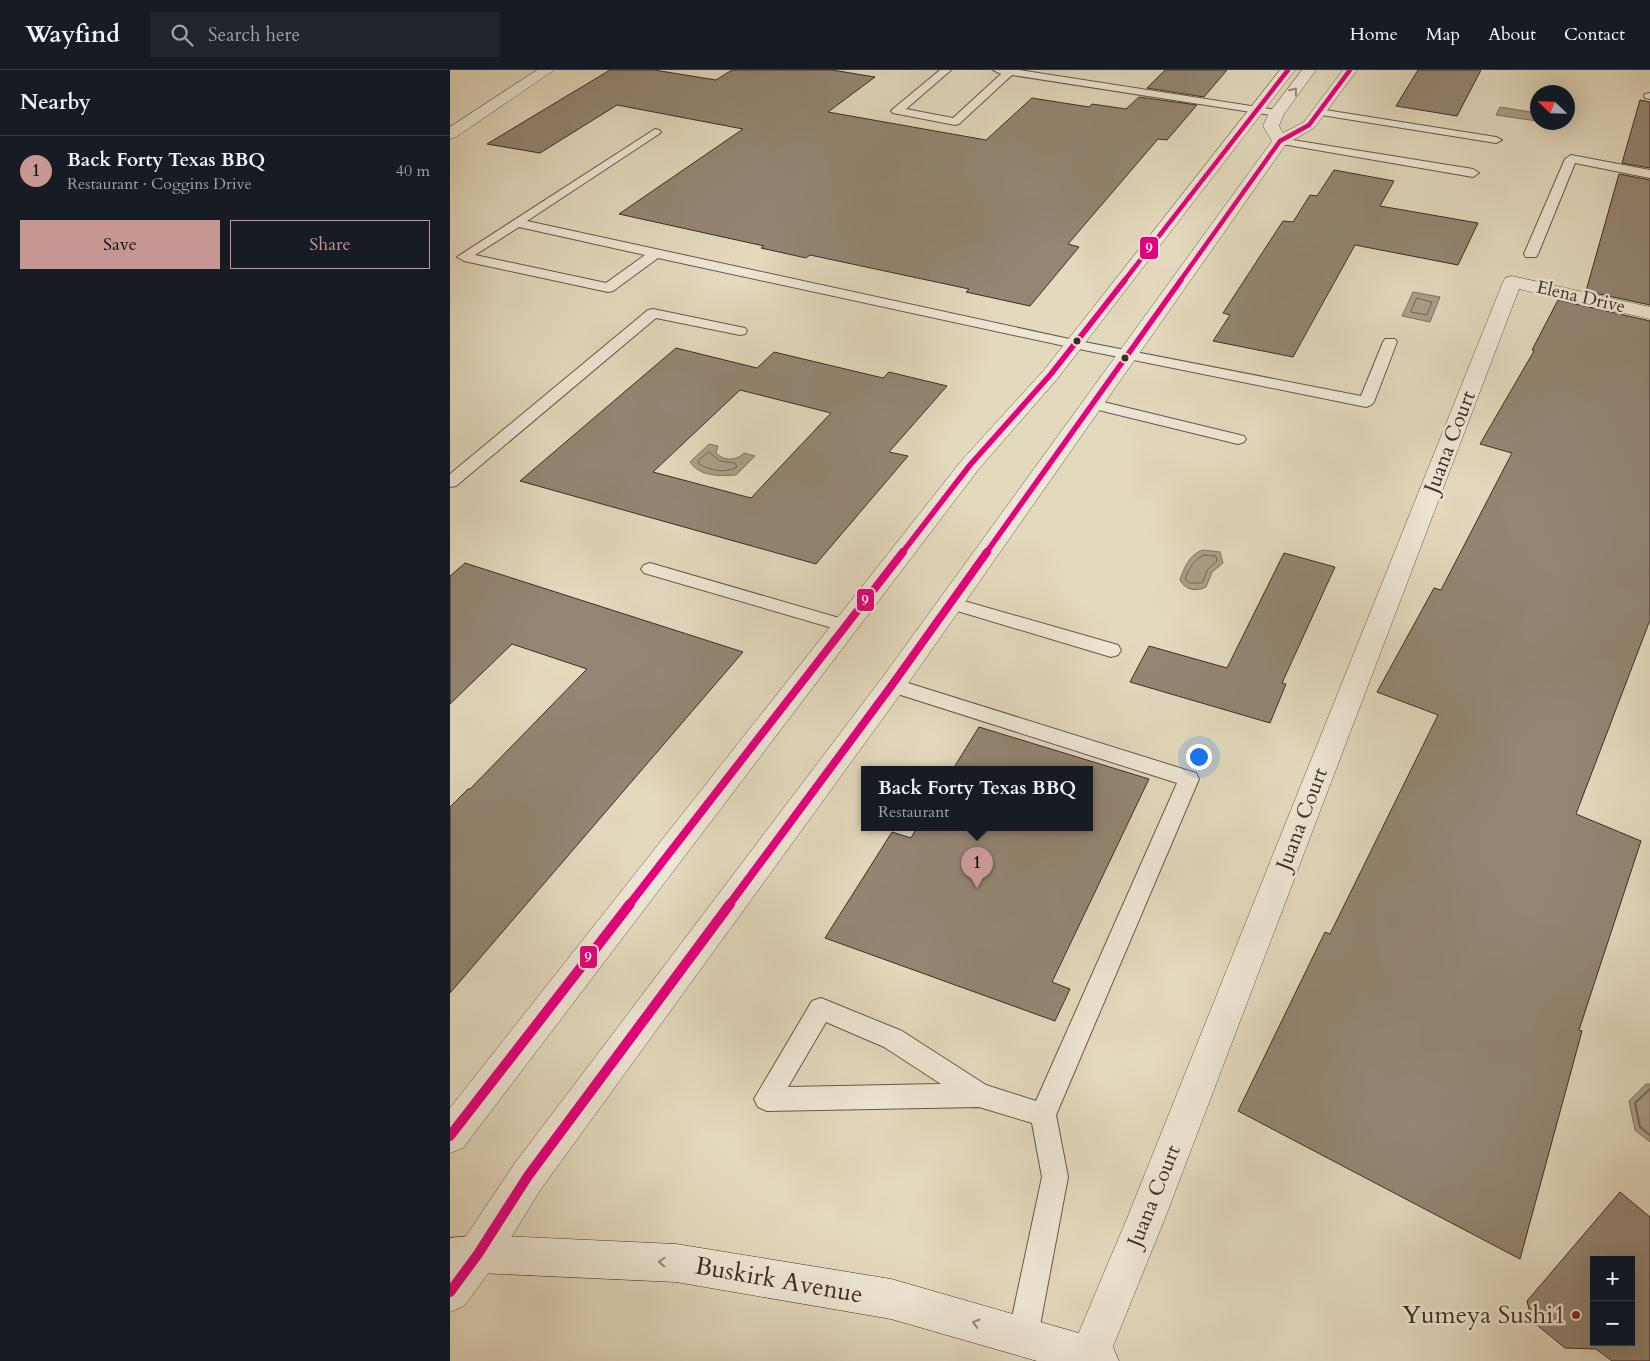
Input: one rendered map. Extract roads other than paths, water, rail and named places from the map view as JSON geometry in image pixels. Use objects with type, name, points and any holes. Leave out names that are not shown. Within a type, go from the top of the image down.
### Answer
[{"type":"street","points":[[450,134],[522,85],[548,70]]},
{"type":"street","points":[[450,1136],[970,465],[1051,374],[1288,70]]},
{"type":"street","points":[[1280,141],[1271,126],[1277,113],[1309,70]]},
{"type":"street","points":[[450,1292],[464,1256],[528,1176],[892,685],[1280,141],[1309,126],[1350,70]]},
{"type":"street","name":"Elena Drive","points":[[1522,268],[1650,313]]},
{"type":"street","name":"Juana Court","points":[[1094,1359],[1146,1218],[1522,268]]},
{"type":"street","name":"Buskirk Avenue","points":[[464,1256],[676,1262],[891,1299],[1023,1336],[1094,1359]]},
{"type":"lane","points":[[946,70],[897,111],[955,122],[1003,71],[1277,113]]},
{"type":"lane","points":[[1319,112],[1496,140]]},
{"type":"lane","points":[[655,132],[464,257],[608,288],[656,253]]},
{"type":"lane","points":[[1280,141],[1473,173]]},
{"type":"lane","points":[[1522,268],[1571,159],[1650,174]]},
{"type":"lane","points":[[518,223],[1074,344],[1366,402],[1390,342]]},
{"type":"lane","points":[[450,482],[653,313],[740,331]]},
{"type":"lane","points":[[1091,404],[1238,439]]},
{"type":"lane","points":[[650,569],[846,626]]},
{"type":"lane","points":[[950,603],[1112,650]]},
{"type":"lane","points":[[892,685],[1189,779],[1043,1115],[1055,1177],[1023,1336]]},
{"type":"lane","points":[[979,1095],[767,1099],[821,1009],[893,1039],[979,1095],[1043,1115]]},
{"type":"water","points":[[1500,107],[1530,112],[1530,120],[1496,115]]},
{"type":"water","points":[[1413,292],[1440,297],[1430,322],[1402,316]]},
{"type":"water","points":[[709,444],[718,446],[716,453],[726,459],[737,458],[744,453],[755,456],[736,475],[705,473],[699,471],[690,462]]},
{"type":"water","points":[[1203,550],[1220,552],[1223,563],[1212,572],[1206,587],[1198,589],[1188,588],[1180,580],[1183,570],[1194,555]]},
{"type":"water","points":[[1646,1084],[1650,1084],[1650,1142],[1635,1130],[1629,1101]]},
{"type":"place","name":"Back Forty Texas BBQ","points":[[977,888]]},
{"type":"place","name":"Yumeya Sushi1","points":[[1576,1315]]}]
